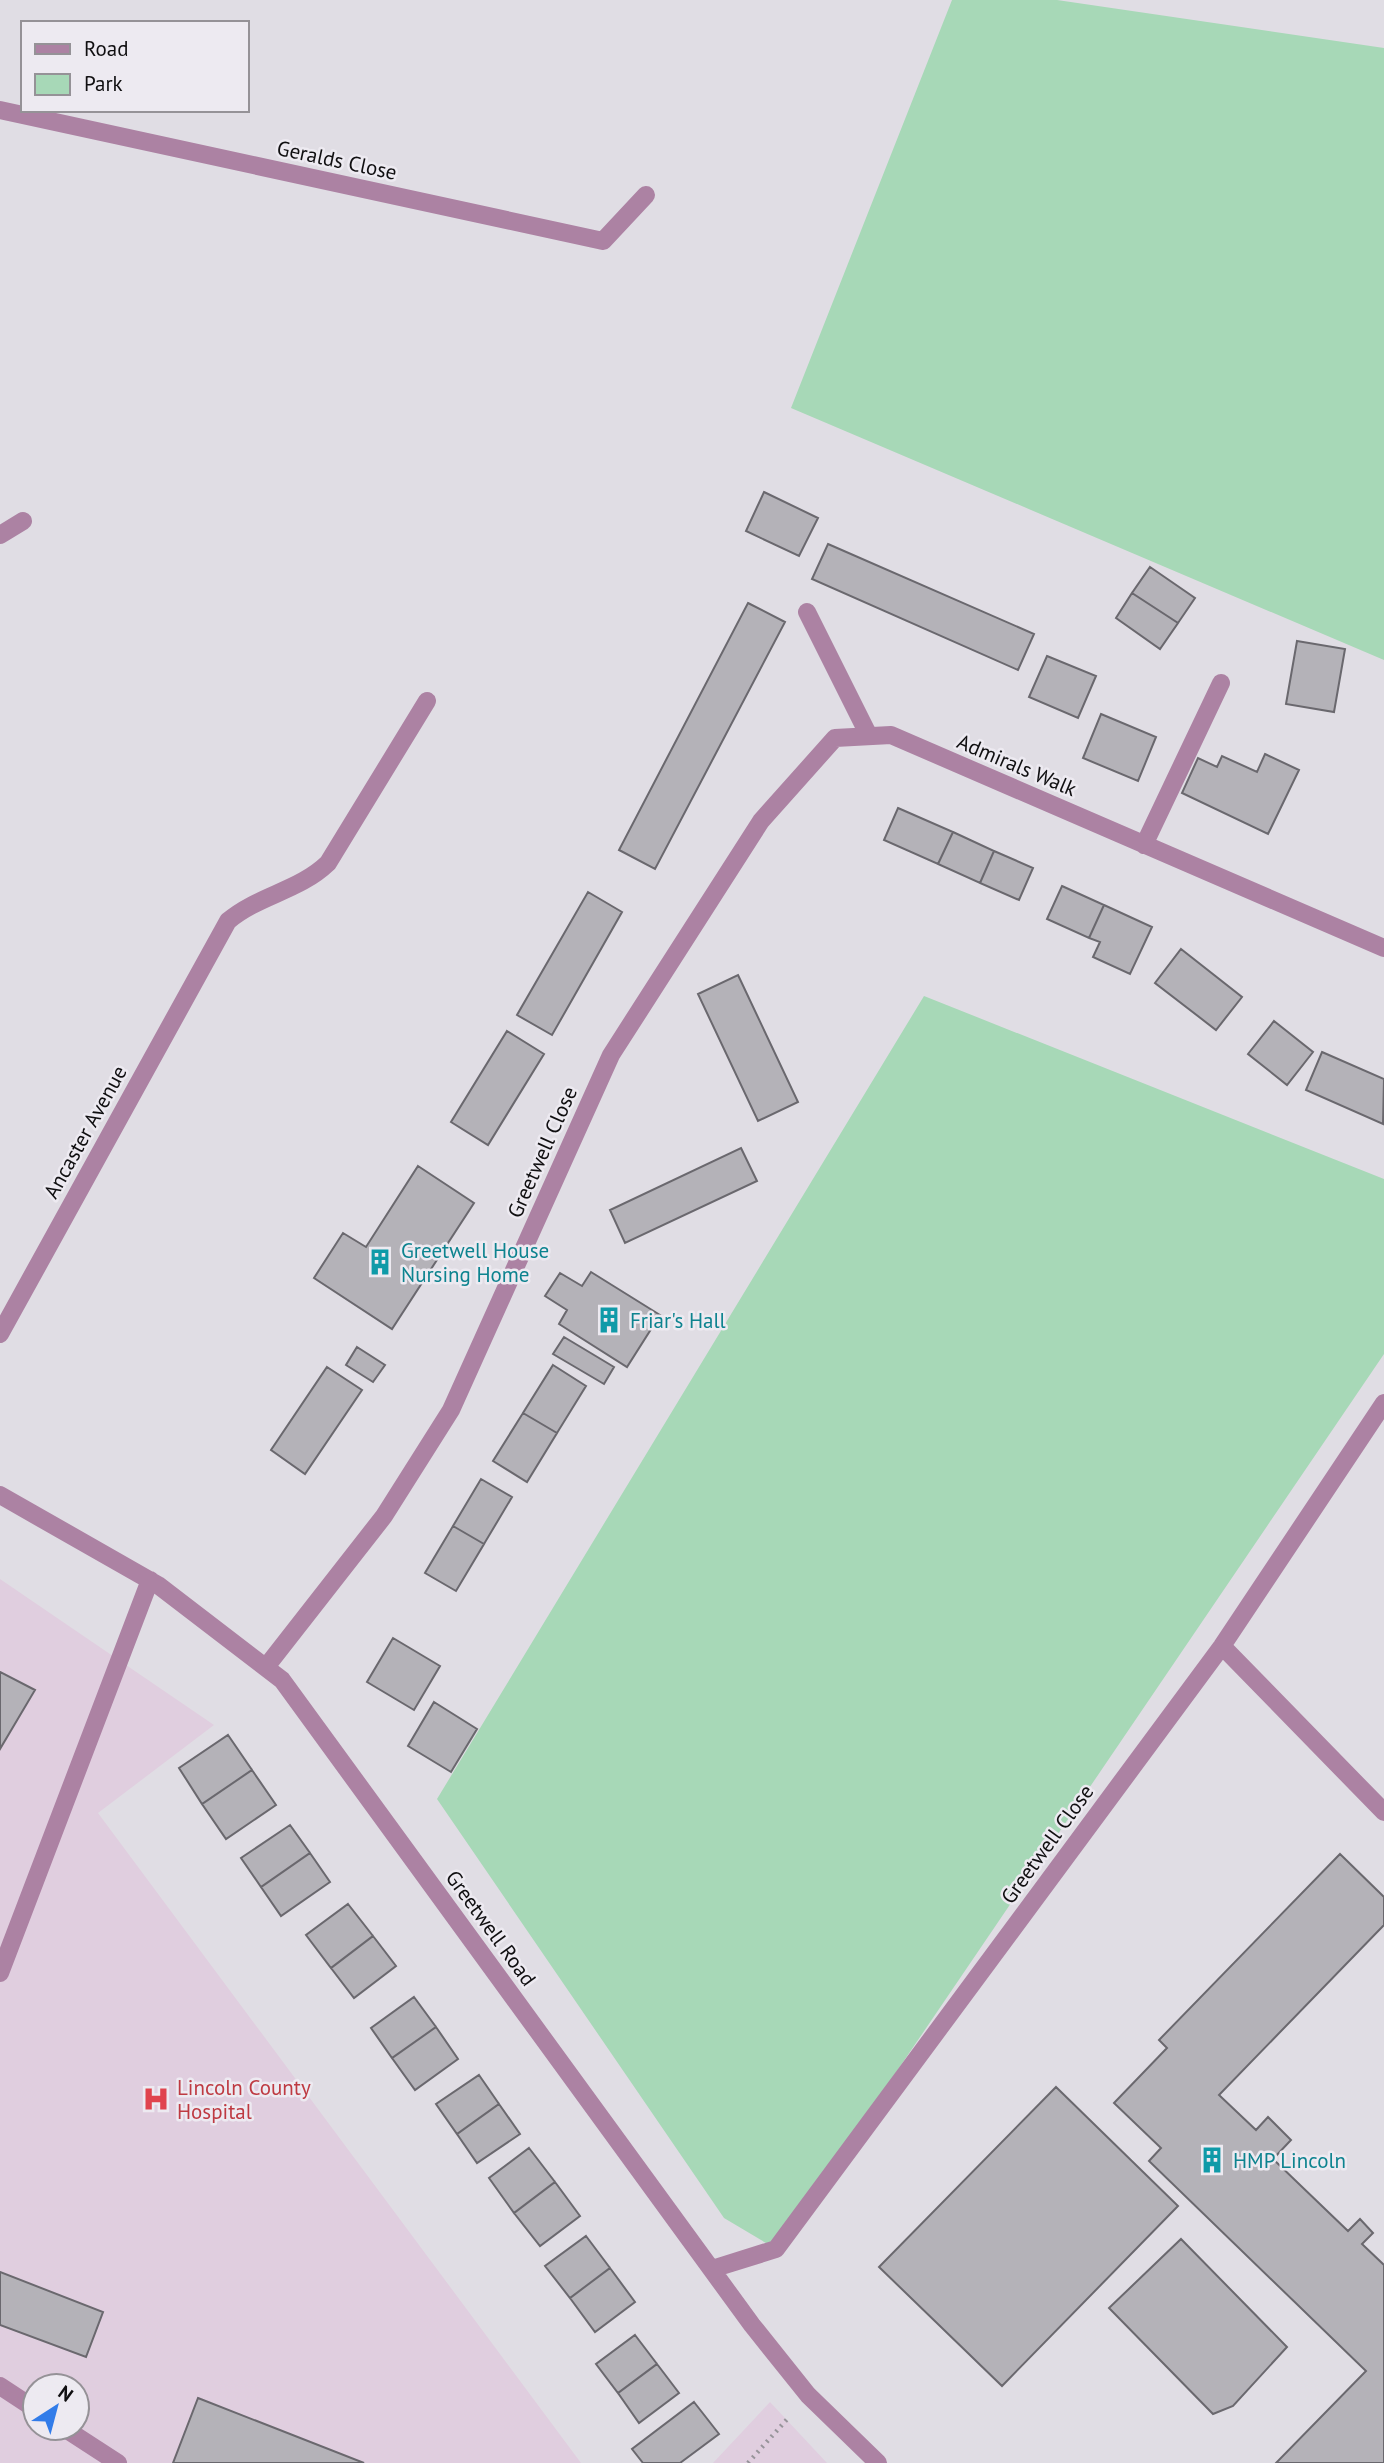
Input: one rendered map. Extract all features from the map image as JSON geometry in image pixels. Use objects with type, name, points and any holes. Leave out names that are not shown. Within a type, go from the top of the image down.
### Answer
[{"type":"street","name":"Geralds Close","points":[[0,110],[603,241],[646,195]]},
{"type":"street","points":[[0,535],[23,521]]},
{"type":"street","points":[[807,612],[869,736]]},
{"type":"street","points":[[1144,845],[1221,683]]},
{"type":"street","name":"Ancaster Avenue","points":[[0,1334],[228,920],[244,907],[314,877],[328,863],[427,701]]},
{"type":"street","name":"Admirals Walk","points":[[835,738],[891,735],[1384,948]]},
{"type":"street","name":"Greetwell Close","points":[[266,1667],[384,1516],[451,1410],[611,1055],[761,821],[835,738]]},
{"type":"street","name":"Greetwell Close","points":[[712,2269],[776,2249],[1222,1646],[1384,1404]]},
{"type":"street","name":"Greetwell Road","points":[[0,1495],[150,1580],[282,1680],[752,2325],[808,2395],[878,2463]]},
{"type":"street","points":[[0,1973],[150,1580]]},
{"type":"street","points":[[1222,1646],[1384,1812]]},
{"type":"street","points":[[0,2386],[21,2400]]},
{"type":"street","points":[[86,2442],[118,2463]]},
{"type":"path","points":[[748,2463],[808,2395]]},
{"type":"shaded area","name":"Lincoln County Hospital","points":[[0,1579],[214,1725],[98,1813],[581,2463],[0,2463]]},
{"type":"shaded area","points":[[770,2402],[827,2463],[713,2463]]},
{"type":"green space","points":[[952,0],[1057,0],[1384,48],[1384,660],[791,408]]},
{"type":"green space","points":[[924,996],[1384,1179],[1384,1354],[776,2249],[724,2218],[437,1799]]},
{"type":"building","points":[[764,492],[818,518],[799,556],[746,531]]},
{"type":"building","points":[[828,544],[1034,634],[1018,670],[812,579]]},
{"type":"building","points":[[1150,567],[1195,598],[1178,623],[1132,593]]},
{"type":"building","points":[[1132,593],[1178,623],[1160,649],[1116,618]]},
{"type":"building","points":[[748,603],[785,622],[655,869],[619,850]]},
{"type":"building","points":[[1297,641],[1345,649],[1334,712],[1286,704]]},
{"type":"building","points":[[1047,656],[1096,676],[1078,718],[1029,697]]},
{"type":"building","points":[[1101,714],[1156,737],[1138,781],[1083,758]]},
{"type":"building","points":[[1265,754],[1299,770],[1268,834],[1182,793],[1198,758],[1217,767],[1222,756],[1257,772]]},
{"type":"building","points":[[898,808],[953,832],[938,864],[884,840]]},
{"type":"building","points":[[953,832],[994,851],[980,883],[938,864]]},
{"type":"building","points":[[994,851],[1033,868],[1019,900],[980,883]]},
{"type":"building","points":[[1062,886],[1104,905],[1089,938],[1047,919]]},
{"type":"building","points":[[588,892],[622,912],[552,1035],[517,1015]]},
{"type":"building","points":[[1104,905],[1152,927],[1130,974],[1093,957],[1100,942],[1089,938]]},
{"type":"building","points":[[1181,949],[1242,997],[1216,1030],[1155,983]]},
{"type":"building","points":[[738,975],[798,1102],[758,1121],[698,994]]},
{"type":"building","points":[[1274,1021],[1313,1052],[1287,1085],[1248,1054]]},
{"type":"building","points":[[507,1031],[544,1054],[488,1145],[451,1122]]},
{"type":"building","points":[[1322,1052],[1384,1079],[1383,1124],[1306,1090]]},
{"type":"building","points":[[741,1148],[757,1181],[625,1243],[610,1210]]},
{"type":"building","name":"Greetwell House Nursing Home","points":[[418,1166],[474,1203],[392,1329],[314,1278],[343,1233],[366,1247]]},
{"type":"building","name":"Friar's Hall","points":[[591,1272],[660,1315],[627,1367],[559,1324],[567,1310],[545,1296],[560,1273],[582,1286]]},
{"type":"building","points":[[564,1337],[614,1367],[604,1384],[553,1354]]},
{"type":"building","points":[[357,1347],[385,1365],[373,1382],[346,1365]]},
{"type":"building","points":[[553,1365],[586,1386],[557,1433],[523,1413]]},
{"type":"building","points":[[327,1367],[362,1390],[305,1474],[271,1450]]},
{"type":"building","points":[[523,1413],[557,1433],[527,1482],[493,1461]]},
{"type":"building","points":[[481,1479],[512,1497],[484,1544],[453,1526]]},
{"type":"building","points":[[453,1526],[484,1544],[456,1591],[425,1573]]},
{"type":"building","points":[[393,1638],[440,1666],[414,1710],[367,1682]]},
{"type":"building","points":[[0,1672],[35,1690],[0,1749]]},
{"type":"building","points":[[434,1702],[477,1729],[451,1772],[408,1746]]},
{"type":"building","points":[[228,1735],[252,1770],[202,1804],[179,1768]]},
{"type":"building","points":[[252,1770],[276,1805],[226,1839],[202,1804]]},
{"type":"building","points":[[290,1825],[310,1853],[261,1887],[241,1858]]},
{"type":"building","points":[[310,1853],[330,1882],[281,1916],[261,1887]]},
{"type":"building","name":"HMP Lincoln","points":[[1340,1854],[1384,1897],[1384,1925],[1219,2095],[1256,2130],[1268,2117],[1291,2140],[1273,2159],[1348,2231],[1360,2219],[1373,2233],[1362,2244],[1384,2265],[1384,2463],[1276,2463],[1366,2371],[1149,2161],[1161,2148],[1114,2103],[1167,2048],[1159,2040]]},
{"type":"building","points":[[348,1904],[373,1936],[331,1968],[306,1935]]},
{"type":"building","points":[[373,1936],[396,1966],[354,1998],[331,1968]]},
{"type":"building","points":[[414,1997],[436,2027],[392,2058],[371,2028]]},
{"type":"building","points":[[436,2027],[458,2059],[415,2090],[392,2058]]},
{"type":"building","points":[[479,2075],[499,2104],[457,2134],[436,2104]]},
{"type":"building","points":[[1056,2087],[1178,2206],[1002,2386],[879,2267]]},
{"type":"building","points":[[499,2104],[520,2134],[477,2163],[457,2134]]},
{"type":"building","points":[[529,2148],[555,2182],[514,2213],[489,2178]]},
{"type":"building","points":[[555,2182],[580,2216],[540,2246],[514,2213]]},
{"type":"building","points":[[586,2236],[610,2268],[570,2298],[545,2266]]},
{"type":"building","points":[[1181,2239],[1287,2347],[1233,2406],[1213,2414],[1109,2308]]},
{"type":"building","points":[[610,2268],[635,2302],[595,2332],[570,2298]]},
{"type":"building","points":[[0,2272],[103,2312],[86,2357],[0,2325]]},
{"type":"building","points":[[635,2335],[657,2364],[618,2393],[596,2364]]},
{"type":"building","points":[[657,2364],[679,2393],[639,2423],[618,2393]]},
{"type":"building","points":[[198,2398],[364,2463],[173,2463]]},
{"type":"building","points":[[694,2402],[719,2434],[680,2463],[643,2463],[632,2449]]},
{"type":"place","name":"Greetwell House Nursing Home","points":[[380,1262]]},
{"type":"place","name":"Friar's Hall","points":[[609,1320]]},
{"type":"place","name":"Lincoln County Hospital","points":[[156,2099]]},
{"type":"place","name":"HMP Lincoln","points":[[1212,2160]]}]
